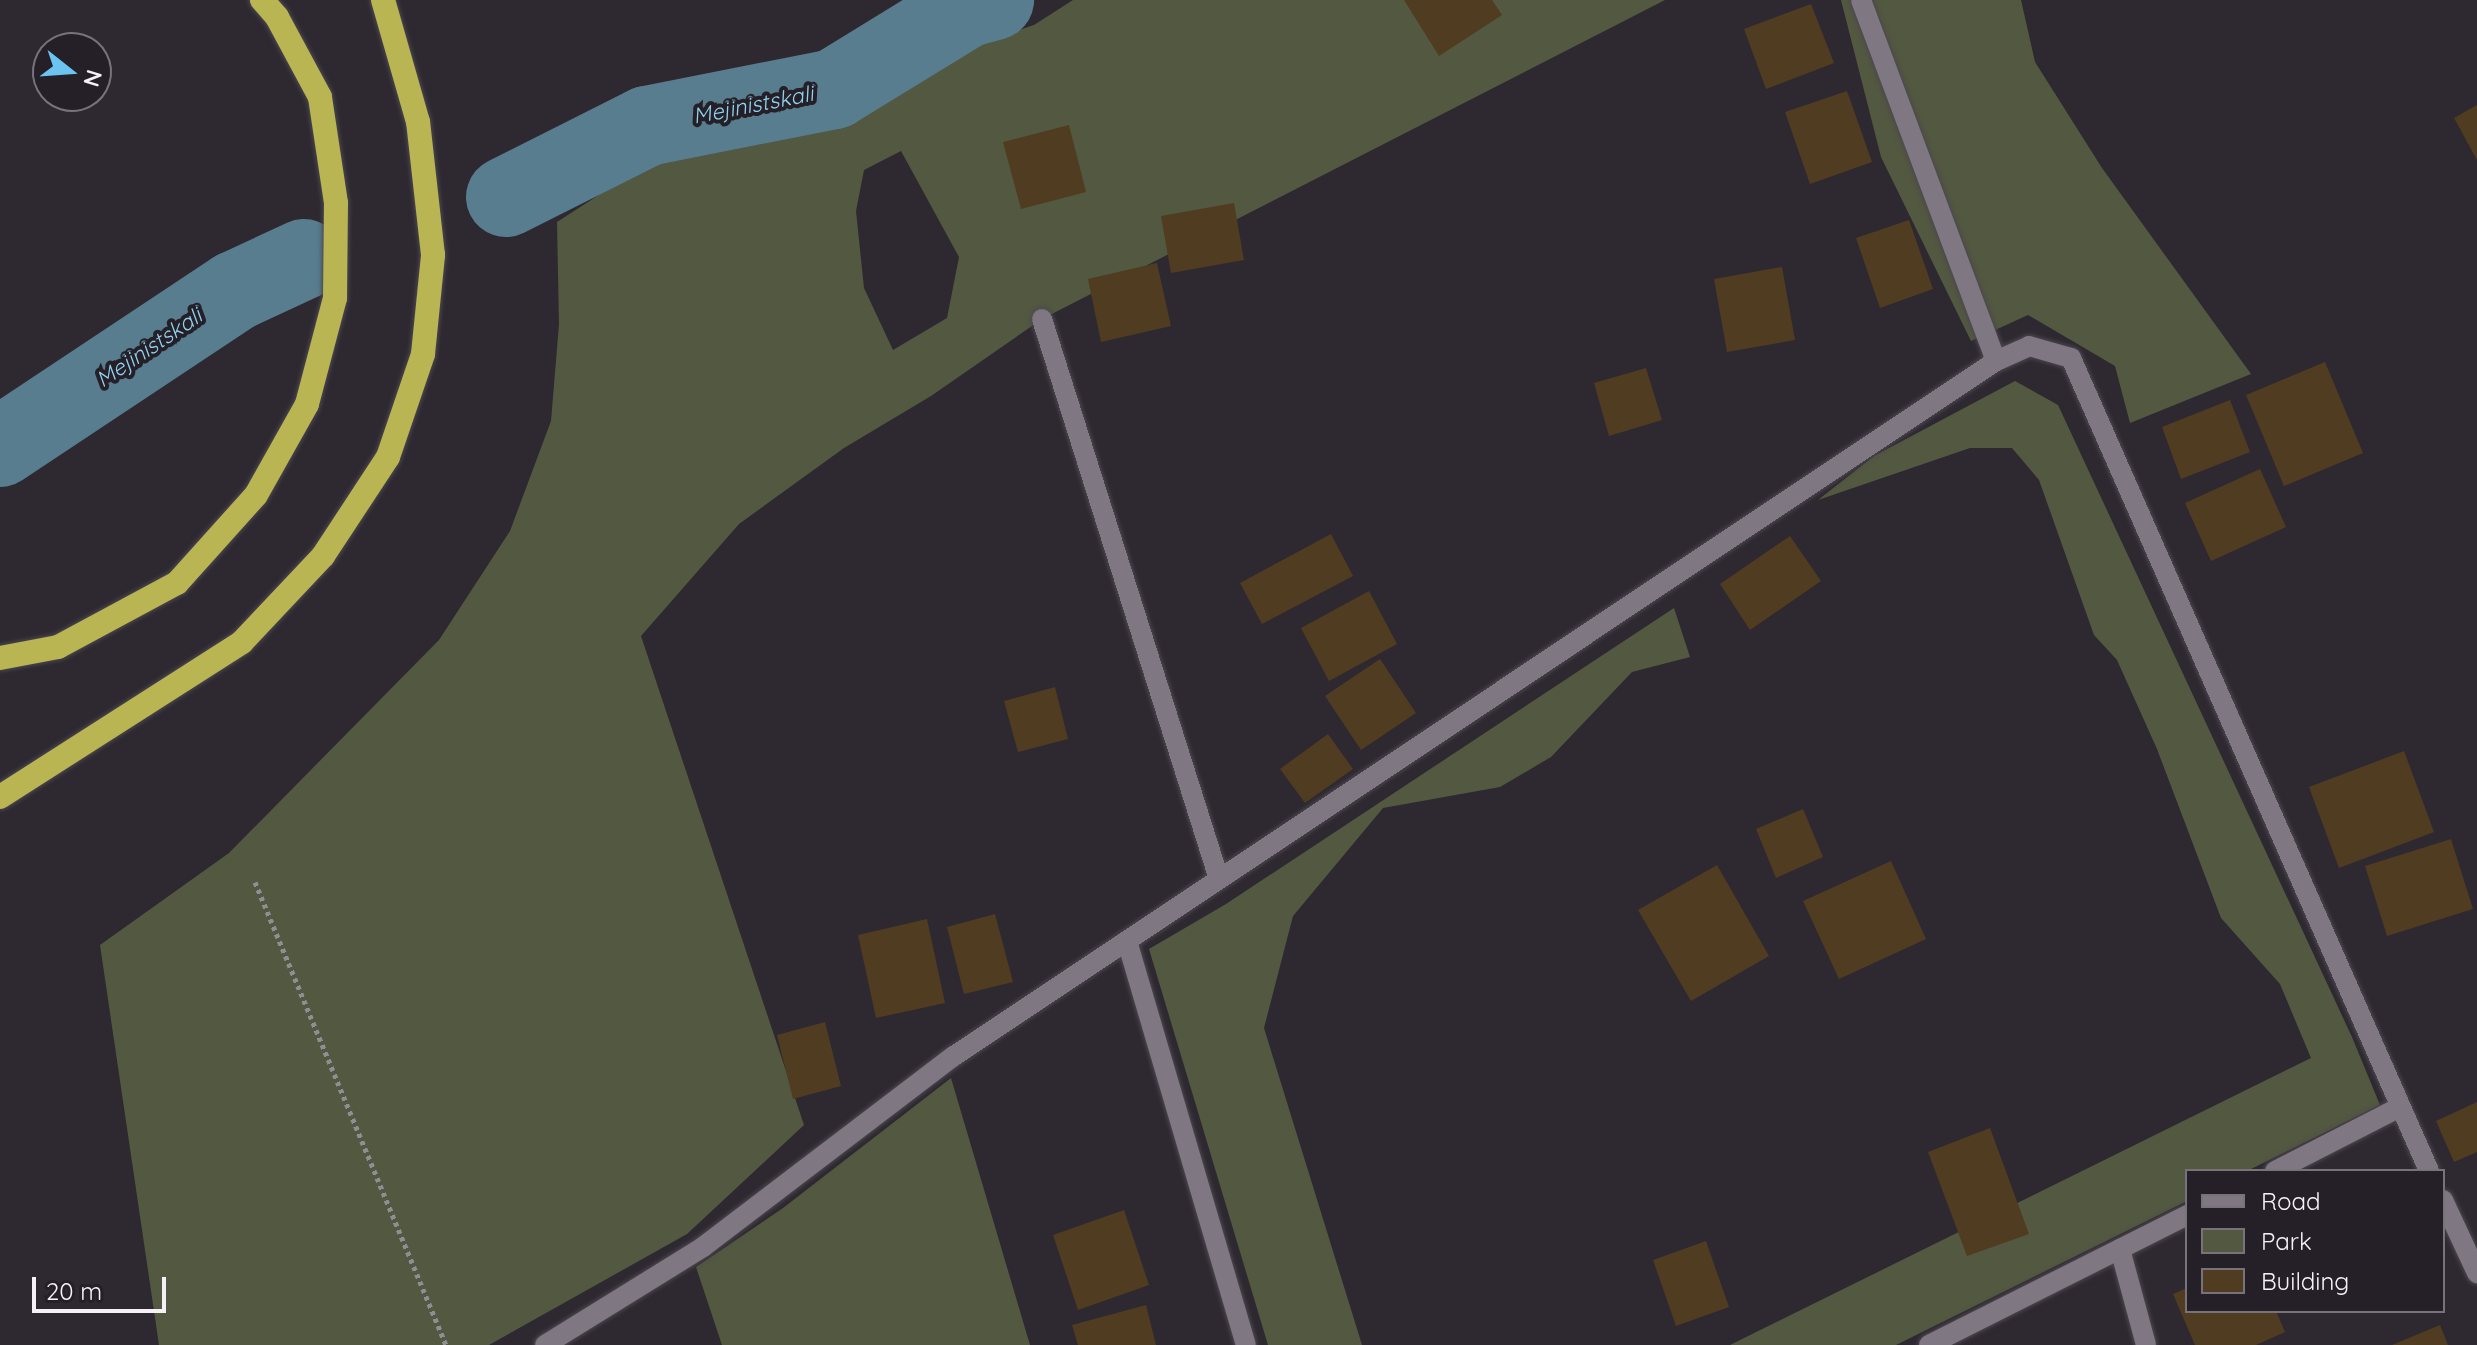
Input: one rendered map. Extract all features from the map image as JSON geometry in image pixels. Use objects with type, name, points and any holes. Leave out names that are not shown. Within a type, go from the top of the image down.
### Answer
[{"type":"highway","points":[[0,658],[58,647],[177,583],[256,495],[307,404],[335,298],[336,203],[320,97],[277,17],[262,0]]},
{"type":"highway","points":[[0,797],[242,642],[323,556],[388,457],[423,354],[433,255],[418,122],[383,0]]},
{"type":"street","points":[[1861,0],[1996,361]]},
{"type":"street","points":[[1042,319],[1219,879]]},
{"type":"street","points":[[545,1345],[703,1247],[954,1056],[1996,361],[2029,346],[2071,358],[2428,1169]]},
{"type":"street","points":[[1127,941],[1246,1345]]},
{"type":"street","points":[[2279,1169],[2400,1107]]},
{"type":"street","points":[[2445,1204],[2477,1273]]},
{"type":"street","points":[[1929,1345],[2185,1216]]},
{"type":"street","points":[[2120,1249],[2146,1345]]},
{"type":"path","points":[[255,882],[446,1345]]},
{"type":"green space","points":[[1073,0],[1665,0],[1042,319],[931,396],[844,448],[739,524],[641,636],[804,1125],[687,1234],[489,1345],[159,1345],[100,945],[229,853],[439,640],[510,531],[551,421],[559,324],[557,222],[684,140],[848,116],[930,60],[1034,25]],"holes":[[[901,151],[959,257],[947,318],[893,350],[864,288],[856,211],[864,170]]]},
{"type":"green space","points":[[1841,0],[2021,0],[2035,62],[2102,168],[2251,374],[2130,423],[2115,366],[2028,315],[1971,341],[1881,157]]},
{"type":"green space","points":[[2015,381],[2058,405],[2352,1037],[2380,1105],[2251,1169],[2185,1169],[2185,1202],[1896,1345],[1730,1345],[2311,1058],[2280,984],[2221,918],[2157,749],[2117,660],[2094,635],[2039,480],[2012,448],[1970,448],[1818,500],[1874,456]]},
{"type":"green space","points":[[1674,608],[1690,657],[1632,672],[1551,757],[1500,787],[1383,808],[1293,916],[1264,1028],[1362,1345],[1268,1345],[1149,949],[1226,904]]},
{"type":"green space","points":[[951,1078],[1030,1345],[722,1345],[696,1267],[783,1208]]},
{"type":"building","points":[[1404,0],[1492,0],[1502,15],[1439,56]]},
{"type":"building","points":[[1811,4],[1834,63],[1766,89],[1744,29]]},
{"type":"building","points":[[1847,91],[1872,162],[1810,184],[1785,112]]},
{"type":"building","points":[[2477,105],[2477,160],[2454,118]]},
{"type":"building","points":[[1069,125],[1086,192],[1021,209],[1003,142]]},
{"type":"building","points":[[1234,203],[1244,260],[1171,273],[1161,216]]},
{"type":"building","points":[[1909,220],[1933,289],[1880,308],[1856,238]]},
{"type":"building","points":[[1157,263],[1171,326],[1101,342],[1088,279]]},
{"type":"building","points":[[1782,267],[1795,340],[1727,352],[1714,279]]},
{"type":"building","points":[[2325,362],[2363,453],[2284,486],[2246,395]]},
{"type":"building","points":[[1646,368],[1662,420],[1609,436],[1594,383]]},
{"type":"building","points":[[2230,400],[2250,452],[2181,479],[2162,427]]},
{"type":"building","points":[[2260,469],[2286,527],[2211,561],[2185,503]]},
{"type":"building","points":[[1331,534],[1353,576],[1262,624],[1240,583]]},
{"type":"building","points":[[1790,536],[1821,581],[1750,630],[1720,584]]},
{"type":"building","points":[[1369,591],[1397,644],[1329,681],[1301,628]]},
{"type":"building","points":[[1380,659],[1416,713],[1361,750],[1325,696]]},
{"type":"building","points":[[1055,687],[1068,739],[1018,752],[1004,701]]},
{"type":"building","points":[[1328,734],[1353,769],[1305,803],[1280,769]]},
{"type":"building","points":[[2404,751],[2434,832],[2339,868],[2309,787]]},
{"type":"building","points":[[1803,809],[1823,857],[1776,878],[1756,829]]},
{"type":"building","points":[[2451,839],[2473,909],[2387,936],[2365,866]]},
{"type":"building","points":[[1891,861],[1926,939],[1839,979],[1803,901]]},
{"type":"building","points":[[1717,865],[1769,956],[1691,1001],[1638,910]]},
{"type":"building","points":[[995,914],[1013,982],[964,994],[947,927]]},
{"type":"building","points":[[927,919],[945,1003],[876,1018],[858,935]]},
{"type":"building","points":[[825,1022],[841,1086],[793,1099],[777,1035]]},
{"type":"building","points":[[2477,1102],[2477,1152],[2454,1162],[2436,1121]]},
{"type":"building","points":[[1990,1128],[2029,1234],[1967,1256],[1928,1152]]},
{"type":"building","points":[[1124,1210],[1149,1285],[1078,1310],[1053,1235]]},
{"type":"building","points":[[1706,1241],[1729,1307],[1676,1326],[1653,1260]]},
{"type":"building","points":[[2185,1289],[2185,1313],[2277,1313],[2285,1332],[2256,1345],[2195,1345],[2173,1294]]},
{"type":"building","points":[[1146,1305],[1156,1345],[1078,1345],[1072,1325]]},
{"type":"building","points":[[2440,1325],[2448,1345],[2392,1345]]},
{"type":"waterway","name":"Mejinistskali","points":[[506,197],[647,126],[834,89],[968,7],[994,0]]},
{"type":"waterway","name":"Mejinistskali","points":[[0,447],[235,291],[304,259]]},
{"type":"waterway","points":[[0,466],[25,430]]}]
